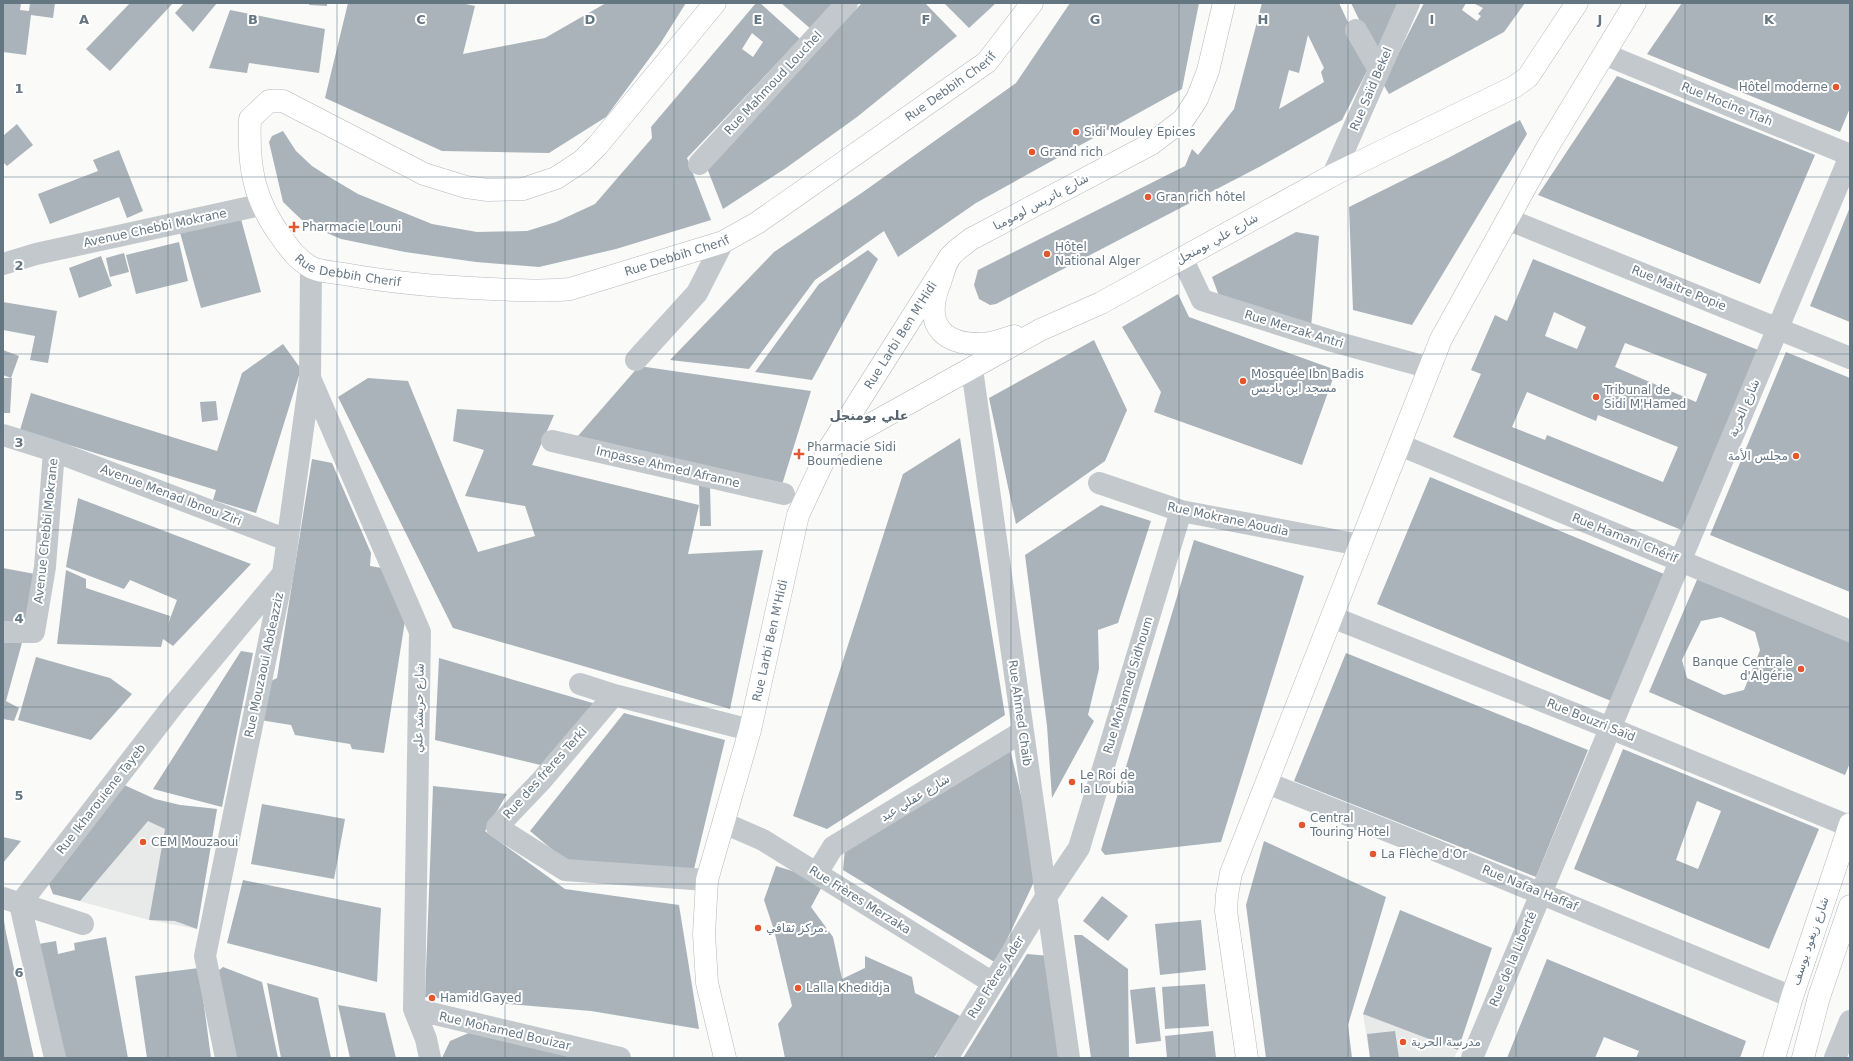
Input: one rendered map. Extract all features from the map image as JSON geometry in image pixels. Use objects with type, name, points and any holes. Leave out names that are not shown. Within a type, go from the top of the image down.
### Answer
[{"type":"main road","name":"Rue Debbih Cherif","points":[[715,3],[598,145],[582,161],[556,178],[523,189],[488,190],[466,187],[424,174],[283,101],[269,101],[250,118],[249,144],[251,168],[260,205],[269,221],[295,256],[311,268],[434,287],[549,291],[570,289],[723,242],[757,223],[987,62],[1032,3]]},
{"type":"main road","name":"شارع باتريس لومومبا","points":[[1040,330],[985,344],[959,342],[950,339],[942,333],[937,327],[933,308],[935,298],[950,257],[971,239],[1151,144],[1183,120],[1197,99],[1208,71],[1224,3]]},
{"type":"main road","name":"شارع علي بومنجل","points":[[830,447],[1040,330],[1101,303],[1333,175],[1522,81],[1528,77],[1577,3]]},
{"type":"main road","points":[[1247,1058],[1226,911],[1226,895],[1231,873],[1441,339],[1547,148],[1635,3]]},
{"type":"main road","name":"Rue Larbi Ben M'Hidi","points":[[725,1058],[707,983],[704,934],[708,880],[750,730],[798,515],[830,447],[950,257]]},
{"type":"main road","name":"شارع زيغود يوسف","points":[[1774,1058],[1792,997],[1850,825]]},
{"type":"main road","points":[[1804,1058],[1819,997],[1841,937],[1850,906]]},
{"type":"street","name":"Rue Mahmoud Louchel","points":[[699,164],[847,3]]},
{"type":"street","name":"Rue Saïd Bekel","points":[[1333,175],[1409,3]]},
{"type":"street","points":[[1356,30],[1379,70]]},
{"type":"street","name":"Rue Hocine Tiah","points":[[1604,54],[1850,155]]},
{"type":"street","name":"شارع الحرية","points":[[1610,728],[1850,155]]},
{"type":"street","name":"Avenue Chebbi Mokrane","points":[[3,264],[36,254],[260,205]]},
{"type":"street","name":"Rue Maitre Popie","points":[[1507,219],[1850,358]]},
{"type":"street","points":[[636,360],[697,293],[723,242]]},
{"type":"street","name":"Rue Merzak Antri","points":[[1182,258],[1202,300],[1332,341],[1430,368]]},
{"type":"street","name":"Rue Mouzaoui Abdeazziz","points":[[226,1058],[205,956],[283,573],[310,378],[311,268]]},
{"type":"street","name":"Rue Ahmed Chaib","points":[[972,369],[1069,1058]]},
{"type":"street","name":"شارع حريشد علي","points":[[310,378],[420,632],[414,1009],[426,1039],[430,1058]]},
{"type":"street","name":"Avenue Chebbi Mokrane","points":[[3,435],[54,451],[45,567],[34,632],[3,632]]},
{"type":"street","name":"Impasse Ahmed Afranne","points":[[552,441],[784,494]]},
{"type":"street","name":"Rue Hamani Chérif","points":[[1400,445],[1850,631]]},
{"type":"street","name":"Avenue Menad Ibnou Ziri","points":[[54,451],[287,540]]},
{"type":"street","name":"Rue Mokrane Aoudia","points":[[1099,483],[1181,512],[1360,545]]},
{"type":"street","name":"Rue Mohamed Sidhoum","points":[[1046,897],[1079,848],[1181,512]]},
{"type":"street","name":"Rue Ikharouiene Tayeb","points":[[12,901],[283,573]]},
{"type":"street","name":"Rue Bouzri Saïd","points":[[1332,617],[1850,825]]},
{"type":"street","points":[[580,684],[614,695],[750,730]]},
{"type":"street","name":"Rue des frères Terki","points":[[614,695],[541,782],[497,827],[565,870],[708,880]]},
{"type":"street","name":"Rue de la Liberté","points":[[1472,1058],[1610,728]]},
{"type":"street","name":"شارع عقلي عيد","points":[[817,874],[833,847],[1022,732]]},
{"type":"street","name":"Rue Nafaa Haffaf","points":[[1266,783],[1541,893],[1792,997]]},
{"type":"street","name":"Rue Frères Merzaka","points":[[724,823],[763,840],[993,983]]},
{"type":"street","name":"Rue Frères Ader","points":[[947,1058],[1046,897]]},
{"type":"street","points":[[12,901],[83,924]]},
{"type":"street","points":[[12,901],[55,1058]]},
{"type":"street","name":"Rue Mohamed Bouizar","points":[[414,1009],[620,1058]]},
{"type":"street","points":[[1835,1058],[1850,1021]]},
{"type":"shaded area","name":"CEM Mouzaoui","points":[[155,799],[180,805],[217,809],[197,929],[149,920],[53,894],[46,876]]},
{"type":"shaded area","name":"مدرسة الحرية","points":[[1363,1014],[1458,1050],[1454,1058],[1370,1058]]},
{"type":"building","points":[[3,3],[21,3],[20,10],[29,11],[30,3],[55,3],[53,18],[31,15],[26,55],[3,52]]},
{"type":"building","points":[[130,3],[173,3],[110,71],[86,49]]},
{"type":"building","points":[[184,3],[217,3],[193,32],[175,13]]},
{"type":"building","points":[[310,3],[327,3],[327,6],[309,5]]},
{"type":"building","points":[[348,3],[461,3],[475,6],[463,54],[545,38],[606,3],[686,3],[660,44],[606,117],[549,153],[442,151],[325,98]]},
{"type":"building","points":[[756,3],[760,3],[800,39],[687,158],[711,220],[616,249],[539,267],[476,262],[405,252],[341,239],[306,224],[283,202],[269,142],[272,136],[283,131],[296,151],[312,166],[326,175],[358,194],[432,224],[477,232],[527,231],[556,222],[595,204],[652,138],[651,127]],"holes":[[[752,33],[763,42],[753,57],[742,49]]]},
{"type":"building","points":[[781,3],[838,3],[812,30]]},
{"type":"building","points":[[862,3],[925,3],[957,36],[857,117],[786,168],[723,209],[705,163]]},
{"type":"building","points":[[944,3],[996,3],[969,28]]},
{"type":"building","points":[[1070,3],[1199,3],[1182,89],[976,203],[898,257],[884,231],[815,280],[749,369],[670,360],[774,252],[863,192],[1016,83]]},
{"type":"building","points":[[1262,3],[1339,3],[1369,67],[1342,120],[1261,166],[996,304],[990,305],[979,299],[974,285],[978,270],[1185,166],[1192,149],[1198,155],[1234,109]],"holes":[[[1308,35],[1324,68],[1321,72],[1324,82],[1279,109],[1289,70],[1299,73]]]},
{"type":"building","points":[[1351,3],[1398,3],[1378,59],[1371,44]]},
{"type":"building","points":[[1424,3],[1466,3],[1462,10],[1477,21],[1481,16],[1478,14],[1483,8],[1473,3],[1525,3],[1504,32],[1389,94],[1383,84]]},
{"type":"building","points":[[1682,3],[1850,3],[1850,108],[1840,132],[1647,54]]},
{"type":"building","points":[[230,10],[325,29],[319,73],[249,63],[247,73],[209,68]]},
{"type":"building","points":[[1617,76],[1815,155],[1760,284],[1538,195]]},
{"type":"building","points":[[1520,120],[1527,134],[1412,325],[1353,310],[1349,207],[1448,158]]},
{"type":"building","points":[[17,124],[33,145],[7,166],[3,162],[3,136]]},
{"type":"building","points":[[119,150],[143,211],[127,218],[119,197],[50,224],[38,194],[98,171],[93,160]]},
{"type":"building","points":[[1850,207],[1850,322],[1810,306]]},
{"type":"building","points":[[239,212],[261,292],[201,308],[179,229]]},
{"type":"building","points":[[1296,232],[1319,236],[1311,328],[1219,296],[1212,277]]},
{"type":"building","points":[[179,242],[188,281],[136,294],[126,255]]},
{"type":"building","points":[[868,250],[878,259],[812,380],[755,372],[819,284]]},
{"type":"building","points":[[124,253],[129,272],[110,277],[106,258]]},
{"type":"building","points":[[101,256],[112,286],[79,298],[69,268]]},
{"type":"building","points":[[1533,259],[1758,350],[1684,531],[1453,437],[1481,374],[1471,370],[1495,315],[1507,321]],"holes":[[[1554,312],[1586,327],[1577,349],[1545,336]],[[1625,343],[1707,374],[1696,402],[1615,367]],[[1527,392],[1596,421],[1598,415],[1678,447],[1663,482],[1547,435],[1545,440],[1512,427]]]},
{"type":"building","name":"Mosquée Ibn Badis مسجد ابن باديس","points":[[1178,294],[1189,317],[1336,370],[1302,465],[1154,412],[1161,392],[1122,327]]},
{"type":"building","points":[[3,302],[57,311],[48,363],[30,360],[35,336],[3,330]]},
{"type":"building","points":[[1094,340],[1127,410],[1105,461],[1016,524],[989,398]]},
{"type":"building","points":[[283,344],[301,369],[256,513],[213,500],[216,490],[20,430],[31,393],[217,451],[242,373]]},
{"type":"building","points":[[3,350],[19,356],[11,378],[3,375]]},
{"type":"building","name":"مجلس الأمة","points":[[1786,352],[1850,378],[1850,592],[1710,535]]},
{"type":"building","points":[[639,366],[811,391],[781,488],[578,436]]},
{"type":"building","points":[[3,378],[12,378],[10,413],[3,413]]},
{"type":"building","points":[[368,378],[408,381],[478,552],[535,536],[525,506],[465,496],[484,450],[453,441],[457,409],[554,415],[532,465],[699,505],[688,554],[763,550],[730,709],[453,628],[338,397]]},
{"type":"building","points":[[216,401],[218,420],[202,422],[200,402]]},
{"type":"building","points":[[960,438],[1005,715],[827,829],[793,816],[903,474]]},
{"type":"building","points":[[312,459],[332,463],[371,553],[370,566],[382,568],[405,621],[384,753],[352,749],[350,744],[295,735],[291,725],[260,720],[265,684],[277,678]]},
{"type":"building","points":[[1430,477],[1664,574],[1611,701],[1377,604]]},
{"type":"building","points":[[699,486],[710,486],[711,526],[700,526]]},
{"type":"building","points":[[78,498],[251,564],[173,646],[163,639],[161,647],[57,644],[66,570],[86,579],[86,588],[170,616],[168,624],[177,600],[130,580],[124,589],[66,567]]},
{"type":"building","points":[[1101,505],[1151,521],[1118,623],[1098,630],[1099,669],[1088,715],[1094,721],[1052,798],[1047,726],[1025,555]]},
{"type":"building","points":[[1194,540],[1304,576],[1221,842],[1105,855],[1101,850]]},
{"type":"building","points":[[3,568],[35,574],[26,623],[3,625]]},
{"type":"building","name":"Banque Centrale d'Algérie","points":[[1699,575],[1850,640],[1850,763],[1845,775],[1649,692]],"holes":[[[1721,617],[1755,632],[1760,650],[1744,690],[1724,695],[1687,678],[1682,660],[1701,621]]]},
{"type":"building","points":[[3,639],[23,639],[6,701],[19,708],[14,721],[3,719]]},
{"type":"building","points":[[241,651],[253,653],[222,807],[153,789]]},
{"type":"building","points":[[1346,653],[1588,750],[1536,877],[1294,781]]},
{"type":"building","points":[[36,657],[110,678],[132,694],[91,740],[18,720]]},
{"type":"building","points":[[439,658],[596,704],[549,767],[435,740]]},
{"type":"building","points":[[624,713],[725,740],[694,869],[566,861],[530,831]]},
{"type":"building","points":[[1010,749],[1039,871],[996,963],[843,870],[845,848]]},
{"type":"building","points":[[1623,749],[1819,829],[1769,949],[1574,869]],"holes":[[[1697,801],[1721,811],[1698,869],[1676,860]]]},
{"type":"building","name":"CEM Mouzaoui","points":[[122,784],[155,799],[180,805],[217,809],[197,929],[175,921],[149,920],[165,829],[148,821],[80,901],[53,894],[46,876]]},
{"type":"building","points":[[433,786],[507,794],[485,831],[565,889],[679,905],[699,1029],[591,1011],[425,997]]},
{"type":"building","points":[[262,804],[345,819],[334,879],[251,864]]},
{"type":"building","points":[[3,837],[21,841],[3,863]]},
{"type":"building","points":[[1264,841],[1386,897],[1348,1025],[1352,1058],[1266,1058],[1246,905]]},
{"type":"building","points":[[776,866],[825,881],[811,907],[833,937],[842,979],[865,968],[865,956],[912,977],[915,993],[960,1016],[934,1058],[785,1058],[778,1024],[792,1006],[774,930],[764,900]]},
{"type":"building","points":[[243,880],[381,908],[377,982],[227,943]]},
{"type":"building","points":[[1102,896],[1128,916],[1108,941],[1083,921]]},
{"type":"building","points":[[1400,910],[1492,948],[1458,1050],[1363,1014]]},
{"type":"building","points":[[3,914],[6,933],[34,1058],[3,1058]]},
{"type":"building","points":[[1201,920],[1206,970],[1160,975],[1155,924]]},
{"type":"building","points":[[1074,935],[1082,935],[1128,969],[1129,1058],[1091,1058]]},
{"type":"building","points":[[106,937],[128,1058],[54,1058],[33,945],[56,941],[58,954],[75,950],[74,943]]},
{"type":"building","points":[[1027,954],[1050,956],[1062,1058],[963,1058]]},
{"type":"building","points":[[1547,959],[1746,1041],[1740,1058],[1636,1058],[1639,1051],[1604,1037],[1595,1058],[1507,1058]]},
{"type":"building","points":[[223,967],[262,982],[278,1058],[235,1058],[218,971]]},
{"type":"building","points":[[199,968],[211,1058],[147,1058],[135,976]]},
{"type":"building","points":[[267,983],[318,998],[331,1058],[281,1058]]},
{"type":"building","points":[[1205,984],[1209,1026],[1165,1029],[1162,987]]},
{"type":"building","points":[[1155,987],[1161,1041],[1136,1044],[1130,990]]},
{"type":"building","points":[[338,1005],[385,1013],[396,1058],[350,1058]]},
{"type":"building","points":[[1213,1031],[1216,1058],[1167,1058],[1165,1036]]},
{"type":"building","points":[[1395,1031],[1399,1058],[1370,1058],[1367,1034]]},
{"type":"building","points":[[471,1032],[604,1058],[442,1058],[450,1041]]},
{"type":"place","name":"Hôtel moderne","points":[[1836,87]]},
{"type":"place","name":"Sidi Mouley Epices","points":[[1076,132]]},
{"type":"place","name":"Grand rich","points":[[1032,152]]},
{"type":"place","name":"Gran rich hôtel","points":[[1148,197]]},
{"type":"place","name":"Pharmacie Louni","points":[[294,227]]},
{"type":"place","name":"Hôtel National Alger","points":[[1047,254]]},
{"type":"place","name":"Mosquée Ibn Badis مسجد ابن باديس","points":[[1243,381]]},
{"type":"place","name":"Tribunal de Sidi M'Hamed","points":[[1596,397]]},
{"type":"place","name":"Pharmacie Sidi Boumediene","points":[[799,454]]},
{"type":"place","name":"مجلس الأمة","points":[[1796,456]]},
{"type":"place","name":"Banque Centrale d'Algérie","points":[[1801,669]]},
{"type":"place","name":"Le Roi de la Loubia","points":[[1072,782]]},
{"type":"place","name":"Central Touring Hotel","points":[[1302,825]]},
{"type":"place","name":"CEM Mouzaoui","points":[[143,842]]},
{"type":"place","name":"La Flèche d'Or","points":[[1373,854]]},
{"type":"place","name":"مركز ثقافي.","points":[[758,928]]},
{"type":"place","name":"Lalla Khedidja","points":[[798,988]]},
{"type":"place","name":"Hamid Gayed","points":[[432,998]]},
{"type":"place","name":"مدرسة الحرية","points":[[1403,1042]]},
{"type":"district","name":"علي بومنجل","points":[[869,415]]}]
